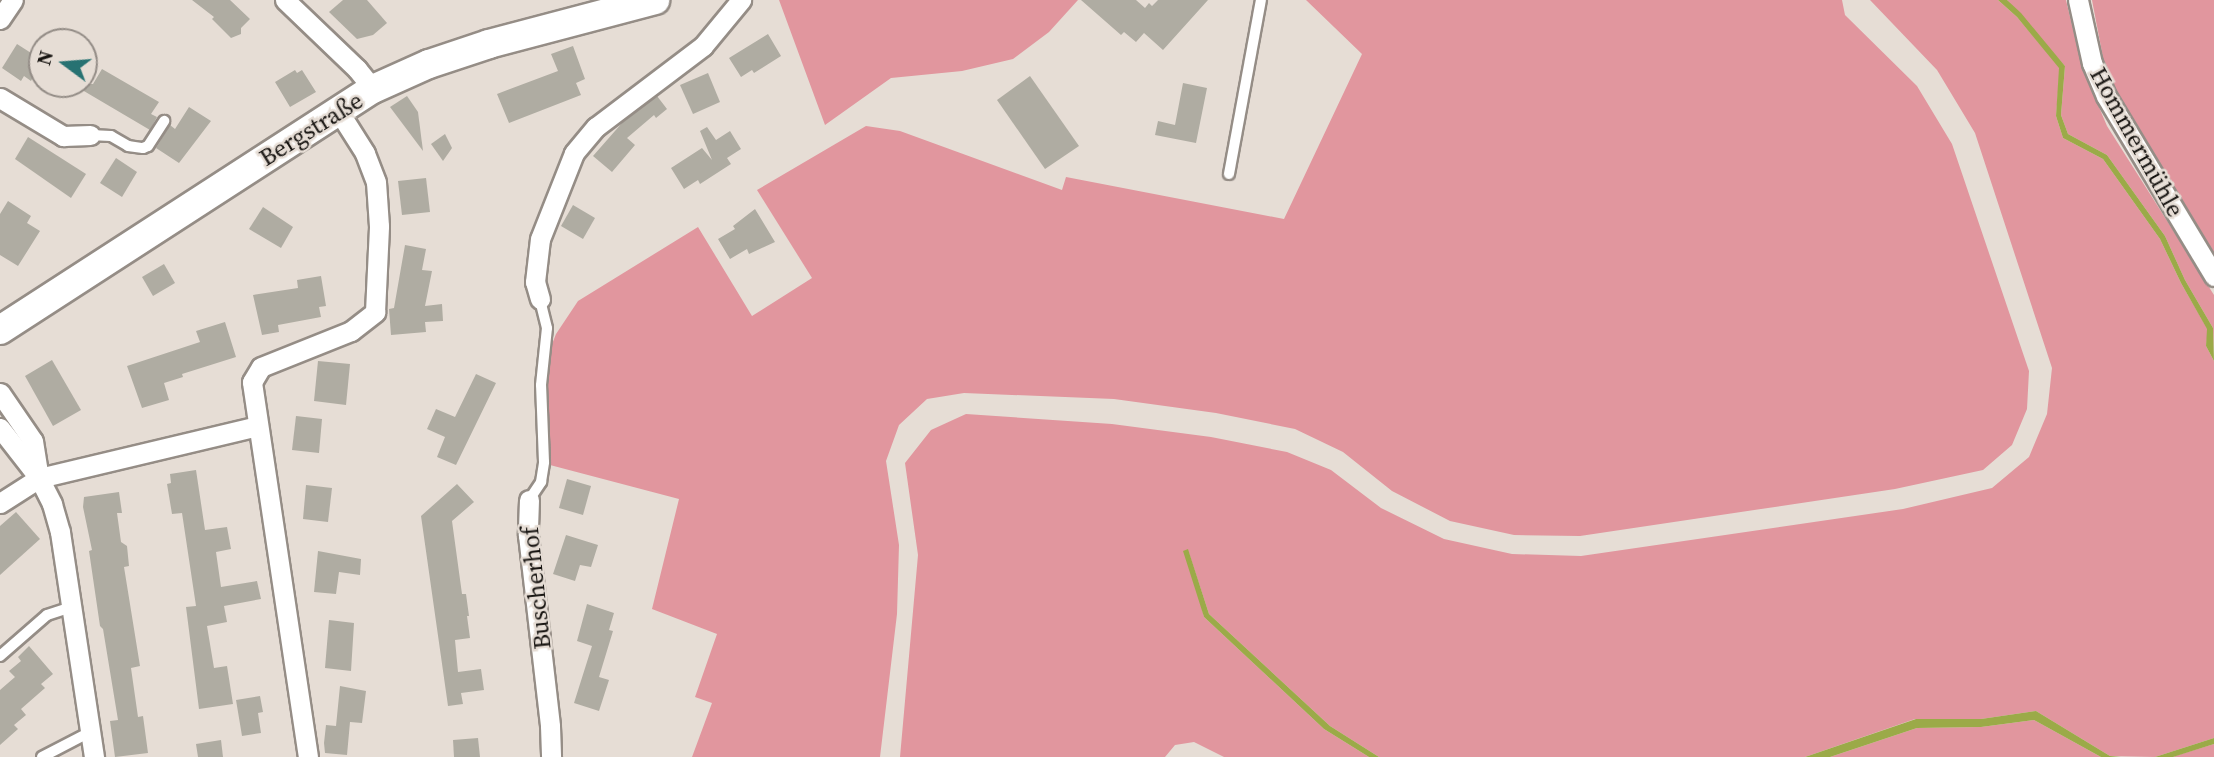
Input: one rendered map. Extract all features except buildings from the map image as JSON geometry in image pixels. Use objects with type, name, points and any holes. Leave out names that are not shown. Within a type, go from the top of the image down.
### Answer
[{"type":"main road","name":"Bergstraße","points":[[0,330],[247,175],[373,89],[429,64],[489,44],[655,0]]},
{"type":"street","points":[[0,19],[13,0]]},
{"type":"street","points":[[285,0],[357,69],[373,89]]},
{"type":"street","points":[[540,299],[535,282],[540,239],[555,195],[574,153],[596,127],[703,46],[741,0]]},
{"type":"street","name":"Hommermühle","points":[[2078,0],[2092,63],[2106,96],[2214,276]]},
{"type":"street","points":[[0,98],[63,136],[90,135]]},
{"type":"street","points":[[308,757],[252,382],[256,372],[351,331],[375,312],[379,226],[376,182],[365,153],[339,112]]},
{"type":"street","points":[[0,393],[33,441],[39,478]]},
{"type":"street","points":[[0,503],[39,478],[257,426]]},
{"type":"street","points":[[0,428],[39,478],[52,504],[60,532],[94,757]]},
{"type":"street","name":"Buscherhof","points":[[528,500],[528,535],[551,726],[551,757]]},
{"type":"lane","points":[[1229,174],[1261,0]]},
{"type":"lane","points":[[90,135],[111,136],[128,146],[143,148],[148,146],[164,121]]},
{"type":"lane","name":"Buscherhof","points":[[528,500],[541,482],[544,462],[541,385],[547,328],[540,299]]},
{"type":"lane","points":[[0,656],[47,615],[71,607]]},
{"type":"lane","points":[[42,757],[50,750],[90,732]]},
{"type":"shaded area","points":[[779,0],[1078,0],[1049,32],[1013,59],[962,71],[891,78],[825,125]]},
{"type":"shaded area","points":[[1306,0],[1842,0],[1845,15],[1917,86],[1952,144],[2029,371],[2027,409],[2012,445],[1983,470],[1895,489],[1580,536],[1514,535],[1450,521],[1392,491],[1343,452],[1295,429],[1216,413],[1114,399],[964,393],[927,399],[899,425],[886,461],[899,545],[897,614],[880,757],[692,757],[712,703],[695,697],[717,634],[652,609],[679,499],[550,465],[547,357],[556,334],[578,301],[698,227],[752,316],[812,278],[757,190],[866,126],[900,131],[1062,190],[1066,177],[1284,219],[1362,54]]},
{"type":"shaded area","points":[[1870,0],[1998,0],[2017,17],[2060,68],[2056,116],[2063,138],[2103,159],[2160,239],[2208,330],[2206,346],[2214,361],[2214,738],[2155,757],[2110,756],[2036,711],[1981,719],[1915,719],[1805,757],[1379,757],[1330,726],[1209,614],[1188,550],[1204,617],[1324,729],[1369,757],[1224,757],[1194,742],[1175,745],[1165,757],[900,757],[918,555],[905,463],[931,430],[966,414],[1112,424],[1211,437],[1287,452],[1331,470],[1381,508],[1444,539],[1512,554],[1581,556],[1903,509],[1992,488],[2029,457],[2047,414],[2052,368],[1975,133],[1937,70]]},
{"type":"shaded area","points":[[1998,0],[2007,0],[2021,13],[2065,66],[2061,115],[2068,134],[2107,155],[2165,236],[2185,280],[2213,328],[2214,361],[2206,346],[2207,329],[2160,239],[2103,159],[2063,138],[2056,116],[2059,68],[2017,17]]},
{"type":"shaded area","points":[[2007,0],[2066,0],[2082,67],[2107,126],[2214,295],[2214,350],[2213,328],[2185,280],[2165,236],[2107,155],[2068,134],[2061,115],[2065,66]]},
{"type":"shaded area","points":[[2092,0],[2214,0],[2214,255],[2126,110],[2105,68]]},
{"type":"shaded area","points":[[1188,549],[1209,614],[1330,726],[1379,757],[1369,757],[1324,729],[1204,617],[1183,551]]},
{"type":"shaded area","points":[[2036,711],[2110,756],[2121,757],[2101,757],[2034,720],[1981,727],[1917,728],[1830,757],[1805,757],[1916,719],[1981,719]]},
{"type":"shaded area","points":[[2034,720],[2101,757],[1830,757],[1917,728],[1981,727]]},
{"type":"shaded area","points":[[2214,738],[2214,744],[2173,757],[2155,757]]},
{"type":"shaded area","points":[[2214,744],[2214,757],[2173,757],[2178,755]]}]
